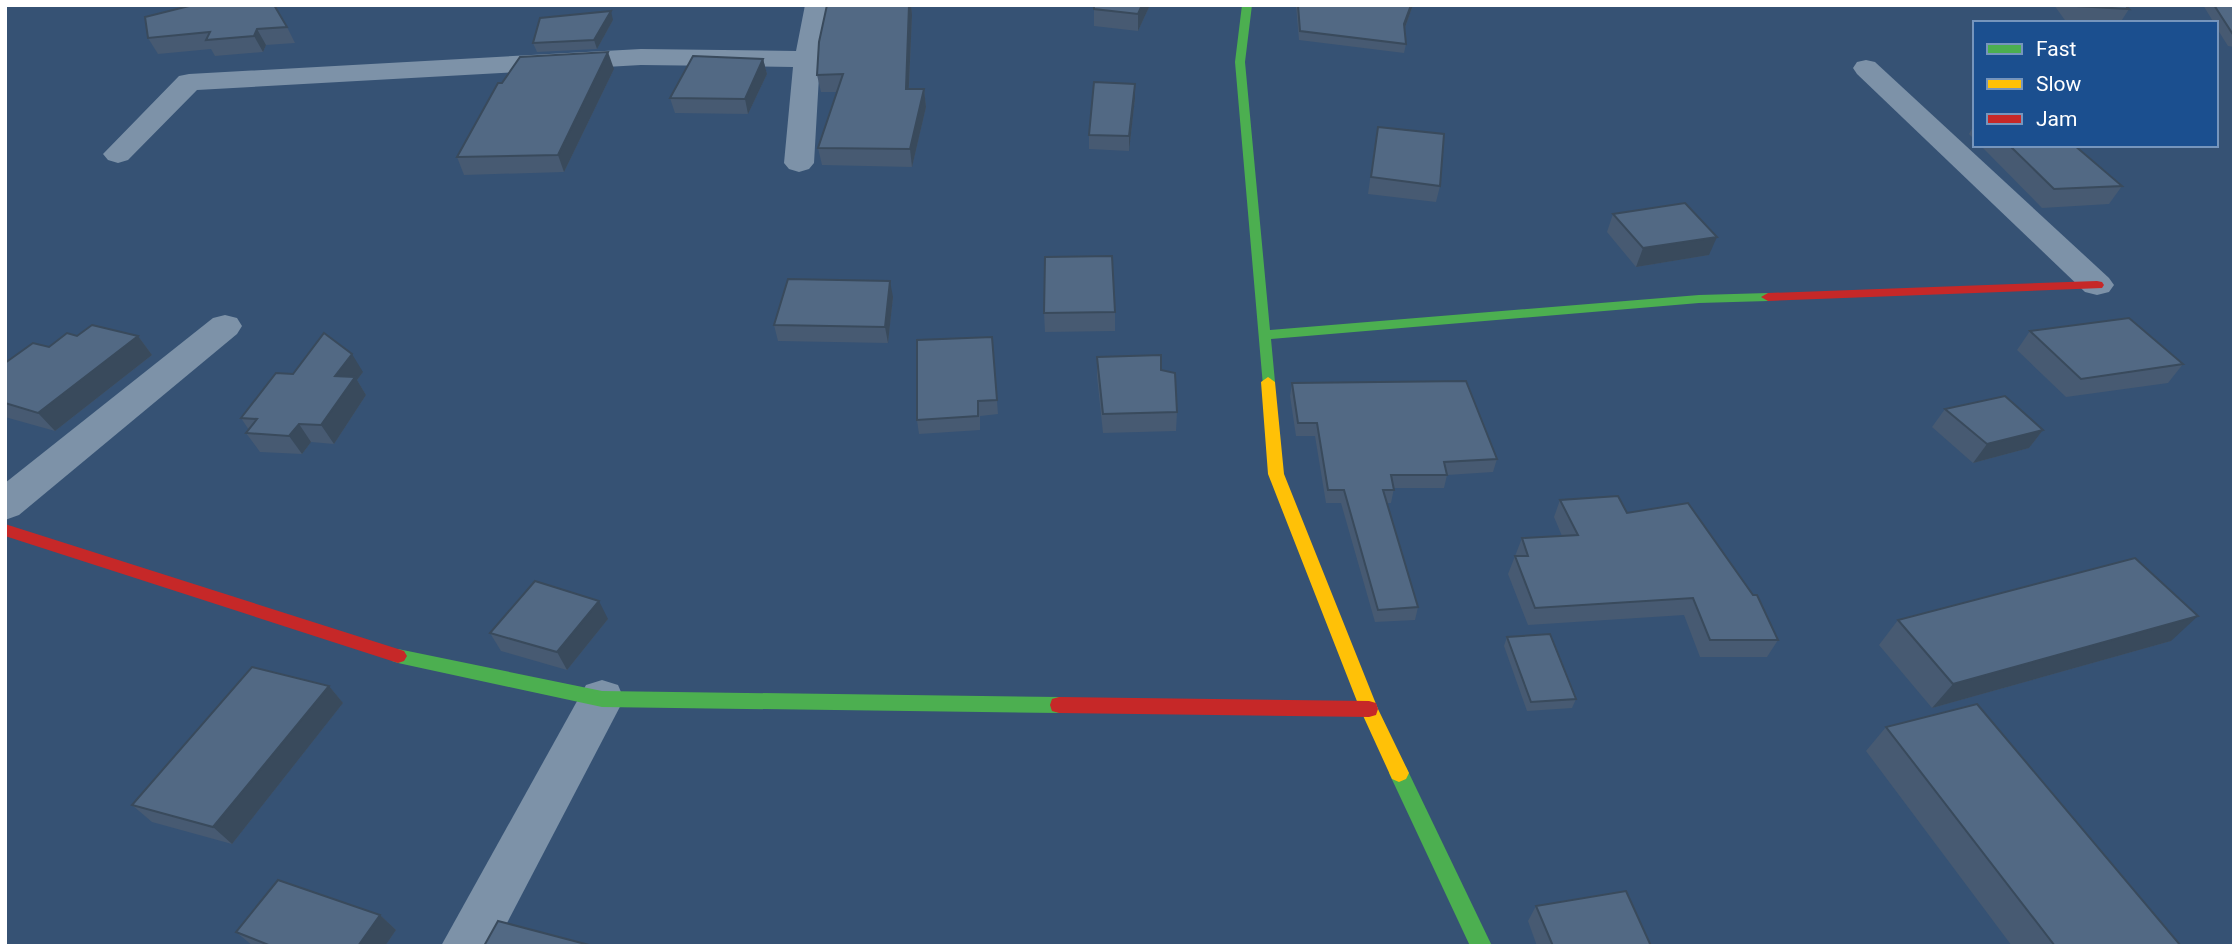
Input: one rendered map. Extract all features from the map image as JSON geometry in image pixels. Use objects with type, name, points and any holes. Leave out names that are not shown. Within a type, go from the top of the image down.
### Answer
[{"type":"street","points":[[799,163],[807,60],[818,5]]},
{"type":"street","points":[[1247,5],[1240,62],[1276,474],[1369,709],[1481,946]]},
{"type":"street","points":[[118,154],[189,82],[641,57],[807,60]]},
{"type":"street","points":[[1866,68],[2097,285]]},
{"type":"street","points":[[1265,335],[1699,299],[2097,285]]},
{"type":"street","points":[[5,505],[225,326]]},
{"type":"street","points":[[5,530],[383,653],[602,699],[1369,709]]},
{"type":"street","points":[[467,946],[602,699]]},
{"type":"building","points":[[193,5],[274,5],[287,27],[257,29],[254,36],[206,40],[210,32],[148,38],[145,17]]},
{"type":"building","points":[[827,5],[909,5],[906,89],[924,89],[910,149],[818,148],[843,74],[817,75],[819,42]]},
{"type":"building","points":[[1094,5],[1142,5],[1138,14],[1094,9]]},
{"type":"building","points":[[1298,5],[1411,5],[1404,24],[1406,44],[1300,31]]},
{"type":"building","points":[[2125,5],[2129,9],[2077,6]]},
{"type":"building","points":[[2214,5],[2234,5],[2234,36]]},
{"type":"building","points":[[611,11],[594,40],[533,43],[540,18]]},
{"type":"building","points":[[608,52],[558,155],[457,157],[498,83],[502,83],[520,57]]},
{"type":"building","points":[[693,56],[763,59],[745,99],[670,98]]},
{"type":"building","points":[[1094,82],[1135,84],[1129,136],[1089,135]]},
{"type":"building","points":[[1378,127],[1444,134],[1440,186],[1371,177]]},
{"type":"building","points":[[2011,147],[2076,147],[2122,186],[2054,189]]},
{"type":"building","points":[[1685,203],[1717,237],[1643,248],[1613,214]]},
{"type":"building","points":[[1112,256],[1115,312],[1044,313],[1045,257]]},
{"type":"building","points":[[788,279],[890,281],[885,327],[774,325]]},
{"type":"building","points":[[2129,318],[2183,364],[2081,379],[2030,331]]},
{"type":"building","points":[[92,325],[138,336],[38,413],[5,403],[5,363],[33,343],[49,347],[67,333],[77,336]]},
{"type":"building","points":[[324,333],[352,354],[335,376],[355,377],[321,425],[299,424],[289,436],[246,433],[257,419],[241,418],[276,373],[293,374]]},
{"type":"building","points":[[992,337],[997,400],[978,401],[978,416],[917,420],[917,340]]},
{"type":"building","points":[[1161,355],[1161,370],[1175,373],[1177,412],[1103,414],[1097,357]]},
{"type":"building","points":[[1466,381],[1497,459],[1444,462],[1447,475],[1391,475],[1394,490],[1383,490],[1418,607],[1378,610],[1344,490],[1328,490],[1317,423],[1298,423],[1292,383]]},
{"type":"building","points":[[2005,396],[2043,430],[1987,444],[1945,409]]},
{"type":"building","points":[[1618,496],[1627,513],[1688,503],[1753,595],[1757,595],[1778,640],[1710,640],[1693,598],[1535,608],[1515,556],[1528,556],[1522,538],[1578,535],[1560,500]]},
{"type":"building","points":[[2135,558],[2198,616],[1953,684],[1898,620]]},
{"type":"building","points":[[535,581],[599,601],[557,652],[490,633]]},
{"type":"building","points":[[1550,634],[1576,699],[1531,702],[1507,637]]},
{"type":"building","points":[[252,667],[329,686],[213,827],[132,805]]},
{"type":"building","points":[[1977,704],[2181,946],[2055,946],[1886,727]]},
{"type":"building","points":[[278,880],[380,915],[358,946],[268,946],[236,932]]},
{"type":"building","points":[[1626,891],[1651,946],[1553,946],[1536,906]]},
{"type":"building","points":[[498,921],[593,946],[484,946]]},
{"type":"traffic: fast","points":[[1247,5],[1240,62],[1268,382]]},
{"type":"traffic: fast","points":[[1265,335],[1699,299],[1768,297]]},
{"type":"traffic: fast","points":[[398,656],[602,699],[1059,705]]},
{"type":"traffic: fast","points":[[1399,773],[1481,946]]},
{"type":"traffic: slow","points":[[1268,382],[1276,474],[1369,709],[1399,773]]},
{"type":"traffic: jam","points":[[1768,297],[2097,285]]},
{"type":"traffic: jam","points":[[5,530],[398,656]]},
{"type":"traffic: jam","points":[[1059,705],[1369,709]]}]
